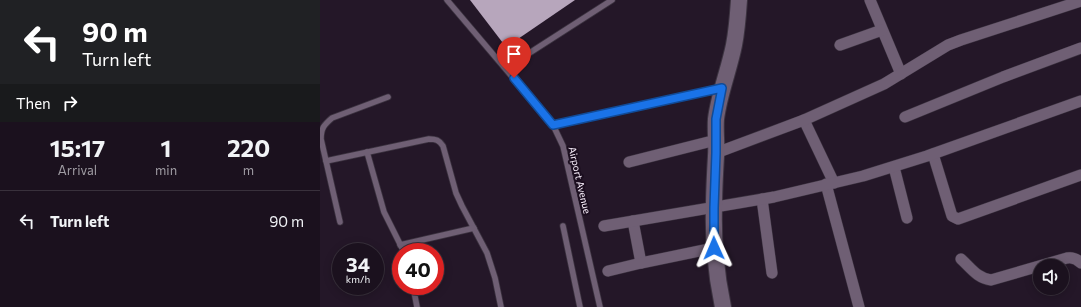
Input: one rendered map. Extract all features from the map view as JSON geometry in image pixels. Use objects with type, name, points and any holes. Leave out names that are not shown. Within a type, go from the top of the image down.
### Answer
[{"type":"street","points":[[723,307],[719,289],[714,248],[716,119],[722,88],[734,46],[738,23],[739,0]]},
{"type":"street","points":[[870,0],[901,74]]},
{"type":"street","points":[[629,162],[716,147],[804,120],[884,84],[948,45],[1081,1]]},
{"type":"street","points":[[840,45],[882,30]]},
{"type":"street","points":[[905,117],[1003,77],[1081,48]]},
{"type":"street","points":[[604,226],[762,199],[863,176],[934,154],[1081,101]]},
{"type":"street","points":[[804,120],[830,184],[860,307]]},
{"type":"street","points":[[934,154],[952,216],[958,218],[1081,175]]},
{"type":"street","points":[[894,167],[907,218]]},
{"type":"street","points":[[762,199],[772,273]]},
{"type":"street","points":[[633,221],[641,263]]},
{"type":"street","points":[[608,271],[714,248]]},
{"type":"street","points":[[961,259],[978,276],[983,279],[991,280],[1070,257],[1081,263]]},
{"type":"lane","name":"Airport Avenue","points":[[447,0],[553,125],[564,146],[600,307]]},
{"type":"lane","points":[[506,68],[612,0]]},
{"type":"lane","points":[[553,125],[722,88]]},
{"type":"lane","points":[[340,222],[321,139],[321,130],[332,118],[388,97]]},
{"type":"lane","points":[[326,160],[429,139],[436,139],[440,141],[443,146],[456,193],[486,253],[495,278],[501,307]]},
{"type":"lane","points":[[367,152],[384,212],[399,243]]},
{"type":"lane","points":[[563,226],[580,307]]},
{"type":"lane","points":[[409,243],[474,228]]},
{"type":"lane","points":[[415,295],[417,307]]},
{"type":"building","points":[[470,0],[575,0],[506,47]]},
{"type":"route","points":[[514,78],[553,125],[722,88],[716,119],[714,248]]}]
